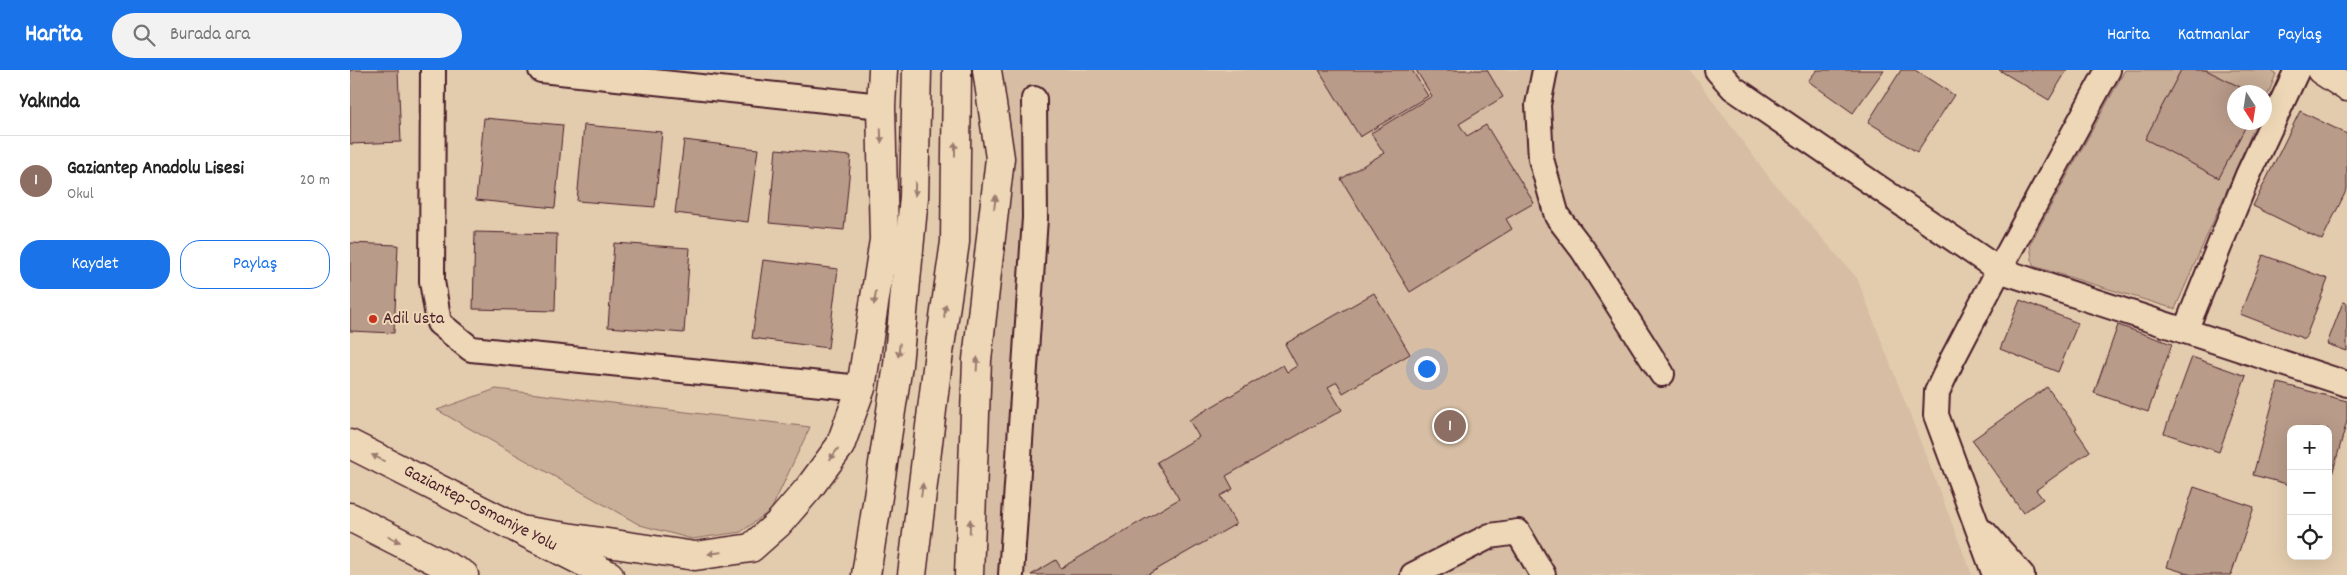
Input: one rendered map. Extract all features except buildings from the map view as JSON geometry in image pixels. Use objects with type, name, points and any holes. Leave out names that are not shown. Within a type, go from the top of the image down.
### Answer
[{"type":"main road","points":[[520,530],[695,556],[751,548],[778,524],[809,488],[840,446],[861,388],[884,240],[881,106],[883,70]]},
{"type":"main road","points":[[866,575],[898,365],[914,197],[917,70]]},
{"type":"main road","points":[[912,574],[938,360],[955,242],[957,70]]},
{"type":"main road","points":[[969,575],[977,360],[1000,158],[987,70]]},
{"type":"main road","points":[[2322,70],[2347,87]]},
{"type":"main road","name":"Gaziantep-Osmaniye Yolu","points":[[350,444],[609,575]]},
{"type":"main road","points":[[350,517],[464,575]]},
{"type":"street","points":[[433,70],[432,280],[439,323],[471,349],[861,388]]},
{"type":"street","points":[[541,70],[881,106]]},
{"type":"street","points":[[1546,70],[1538,105],[1541,159],[1557,216],[1583,250],[1662,374]]},
{"type":"street","points":[[1717,70],[1734,88],[1999,270],[2347,384]]},
{"type":"street","points":[[1995,575],[1936,415],[1937,392],[1999,270],[2108,70]]},
{"type":"street","points":[[2186,331],[2248,175],[2297,70]]},
{"type":"street","points":[[1011,575],[1035,218],[1034,98]]},
{"type":"street","points":[[1976,524],[2022,575]]},
{"type":"street","points":[[1413,575],[1490,536],[1518,532],[1543,575]]},
{"type":"shaded area","points":[[1008,70],[1690,70],[1771,180],[1857,278],[1972,575],[977,575],[996,76]]},
{"type":"shaded area","points":[[2125,70],[2270,70],[2276,74],[2272,85],[2227,85],[2227,130],[2253,130],[2175,309],[2033,266],[2030,244]]},
{"type":"shaded area","points":[[496,389],[810,427],[771,510],[741,532],[692,539],[640,525],[437,410]]},
{"type":"place","name":"Adil Usta","points":[[373,319]]},
{"type":"place","name":"Gaziantep Anadolu Lisesi","points":[[1450,426]]}]
